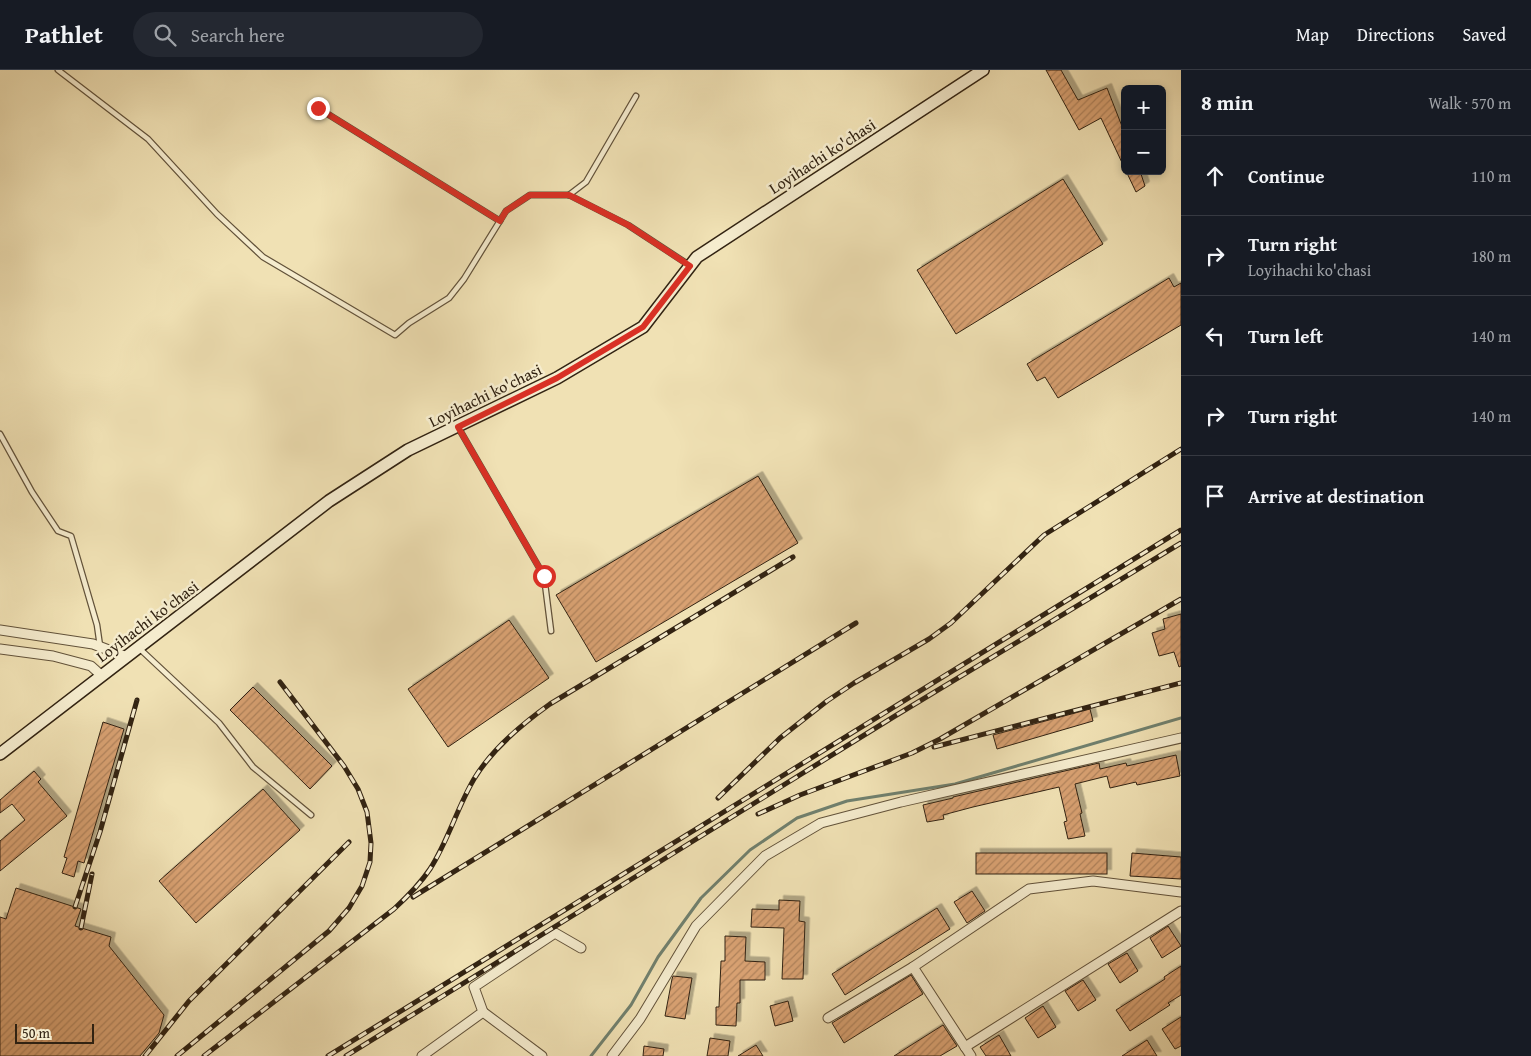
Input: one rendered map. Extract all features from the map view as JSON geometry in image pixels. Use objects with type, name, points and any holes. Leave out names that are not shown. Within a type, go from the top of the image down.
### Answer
[{"type":"street","name":"Loyihachi ko'chasi","points":[[0,754],[330,501],[408,450],[557,378],[643,327],[697,257],[983,70]]},
{"type":"street","points":[[0,630],[93,644],[127,657]]},
{"type":"street","points":[[0,649],[53,656],[91,666],[102,676]]},
{"type":"street","points":[[612,1056],[640,1019],[696,926],[765,856],[821,823],[901,802],[1181,738]]},
{"type":"street","points":[[828,1018],[913,967],[1028,889],[1093,881],[1181,892]]},
{"type":"street","points":[[965,1047],[1181,911]]},
{"type":"street","points":[[542,1056],[483,1012],[474,987],[555,933],[581,948]]},
{"type":"street","points":[[913,967],[971,1056]]},
{"type":"street","points":[[422,1056],[483,1012]]},
{"type":"lane","points":[[58,70],[148,139],[218,214],[263,257],[395,335],[409,323],[449,298],[464,279],[506,211],[530,195],[569,195],[628,225],[690,266]]},
{"type":"lane","points":[[569,195],[586,182],[636,96]]},
{"type":"lane","points":[[318,108],[500,221]]},
{"type":"lane","points":[[458,427],[544,576],[551,631]]},
{"type":"lane","points":[[0,434],[32,492],[58,531],[71,536],[97,625],[100,647]]},
{"type":"lane","points":[[139,648],[219,723],[253,767],[311,814]]},
{"type":"building","points":[[1046,70],[1061,70],[1078,100],[1107,88],[1121,124],[1121,160],[1101,118],[1079,130]]},
{"type":"building","points":[[1128,175],[1141,175],[1145,186],[1136,192]]},
{"type":"building","points":[[1063,179],[1103,244],[956,334],[917,270]]},
{"type":"building","points":[[1169,278],[1174,287],[1181,283],[1181,325],[1058,398],[1045,377],[1037,381],[1027,364]]},
{"type":"building","points":[[758,476],[798,543],[596,662],[556,595]]},
{"type":"building","points":[[1181,614],[1181,666],[1179,667],[1174,652],[1159,656],[1152,633],[1165,629],[1163,619]]},
{"type":"building","points":[[509,620],[549,678],[448,747],[408,689]]},
{"type":"building","points":[[253,687],[332,766],[310,789],[230,710]]},
{"type":"building","points":[[1090,709],[1093,721],[997,749],[993,735]]},
{"type":"building","points":[[103,722],[124,729],[84,863],[78,861],[74,877],[62,873],[67,858],[64,857]]},
{"type":"building","points":[[1176,755],[1180,776],[1137,785],[1136,782],[1110,788],[1107,776],[1075,784],[1085,836],[1068,839],[1064,822],[1067,821],[1059,787],[973,807],[943,815],[944,819],[927,822],[923,805],[1099,763],[1100,769],[1126,763],[1127,766]]},
{"type":"building","points":[[34,771],[41,779],[38,782],[67,816],[0,871],[0,841],[25,820],[12,804],[0,813],[0,800]]},
{"type":"building","points":[[263,789],[300,830],[196,923],[159,881]]},
{"type":"building","points":[[976,853],[1107,853],[1107,874],[976,874]]},
{"type":"building","points":[[1132,853],[1181,857],[1181,879],[1130,876]]},
{"type":"building","points":[[16,888],[81,909],[75,926],[111,937],[109,946],[164,1015],[159,1033],[140,1056],[0,1056],[0,917],[6,919]]},
{"type":"building","points":[[972,891],[985,911],[967,923],[954,902]]},
{"type":"building","points":[[779,900],[800,901],[799,921],[805,922],[803,979],[782,979],[784,928],[751,927],[752,909],[779,910]]},
{"type":"building","points":[[937,908],[950,929],[845,995],[832,974]]},
{"type":"building","points":[[1168,926],[1181,946],[1162,958],[1150,938]]},
{"type":"building","points":[[725,936],[746,937],[745,961],[765,962],[765,980],[740,980],[740,1003],[737,1003],[736,1026],[716,1025],[716,1007],[719,1007],[721,961],[725,961]]},
{"type":"building","points":[[1127,953],[1138,971],[1120,983],[1108,964]]},
{"type":"building","points":[[1181,966],[1181,995],[1168,1003],[1170,1005],[1130,1031],[1116,1010],[1165,979],[1164,977]]},
{"type":"building","points":[[911,975],[923,994],[844,1043],[832,1023]]},
{"type":"building","points":[[673,976],[692,978],[685,1019],[665,1016]]},
{"type":"building","points":[[1083,980],[1096,1000],[1078,1011],[1065,991]]},
{"type":"building","points":[[788,1001],[793,1021],[775,1026],[770,1006]]},
{"type":"building","points":[[1043,1006],[1056,1027],[1038,1038],[1025,1018]]},
{"type":"building","points":[[1181,1017],[1181,1046],[1175,1049],[1162,1029]]},
{"type":"building","points":[[943,1025],[957,1046],[940,1056],[894,1056]]},
{"type":"building","points":[[999,1035],[1011,1056],[986,1056],[980,1047]]},
{"type":"building","points":[[710,1038],[730,1041],[728,1056],[707,1056]]},
{"type":"building","points":[[1147,1040],[1157,1056],[1122,1056]]},
{"type":"building","points":[[756,1045],[763,1056],[738,1056]]},
{"type":"building","points":[[644,1046],[664,1049],[663,1056],[643,1056]]},
{"type":"waterway","points":[[591,1056],[631,1005],[658,957],[701,898],[750,850],[797,818],[847,801],[955,784],[1181,718]]},
{"type":"railway","points":[[718,798],[780,738],[827,701],[929,639],[951,623],[1044,535],[1181,449]]},
{"type":"railway","points":[[328,1056],[1181,530]]},
{"type":"railway","points":[[346,1056],[895,716],[1181,543]]},
{"type":"railway","points":[[204,1056],[394,909],[418,885],[436,858],[462,801],[481,768],[518,729],[550,704],[793,557]]},
{"type":"railway","points":[[758,814],[800,795],[912,753],[940,739],[1181,599]]},
{"type":"railway","points":[[413,897],[856,623]]},
{"type":"railway","points":[[177,1056],[329,931],[349,908],[362,886],[370,862],[371,843],[367,812],[358,789],[344,766],[280,682]]},
{"type":"railway","points":[[934,747],[1181,683]]},
{"type":"railway","points":[[75,907],[100,832],[137,700]]},
{"type":"railway","points":[[145,1056],[189,1001],[349,842]]},
{"type":"railway","points":[[81,928],[92,874]]},
{"type":"route","points":[[318,108],[500,221],[506,211],[530,195],[569,195],[628,225],[690,266],[643,327],[557,378],[458,427],[544,576]]}]
